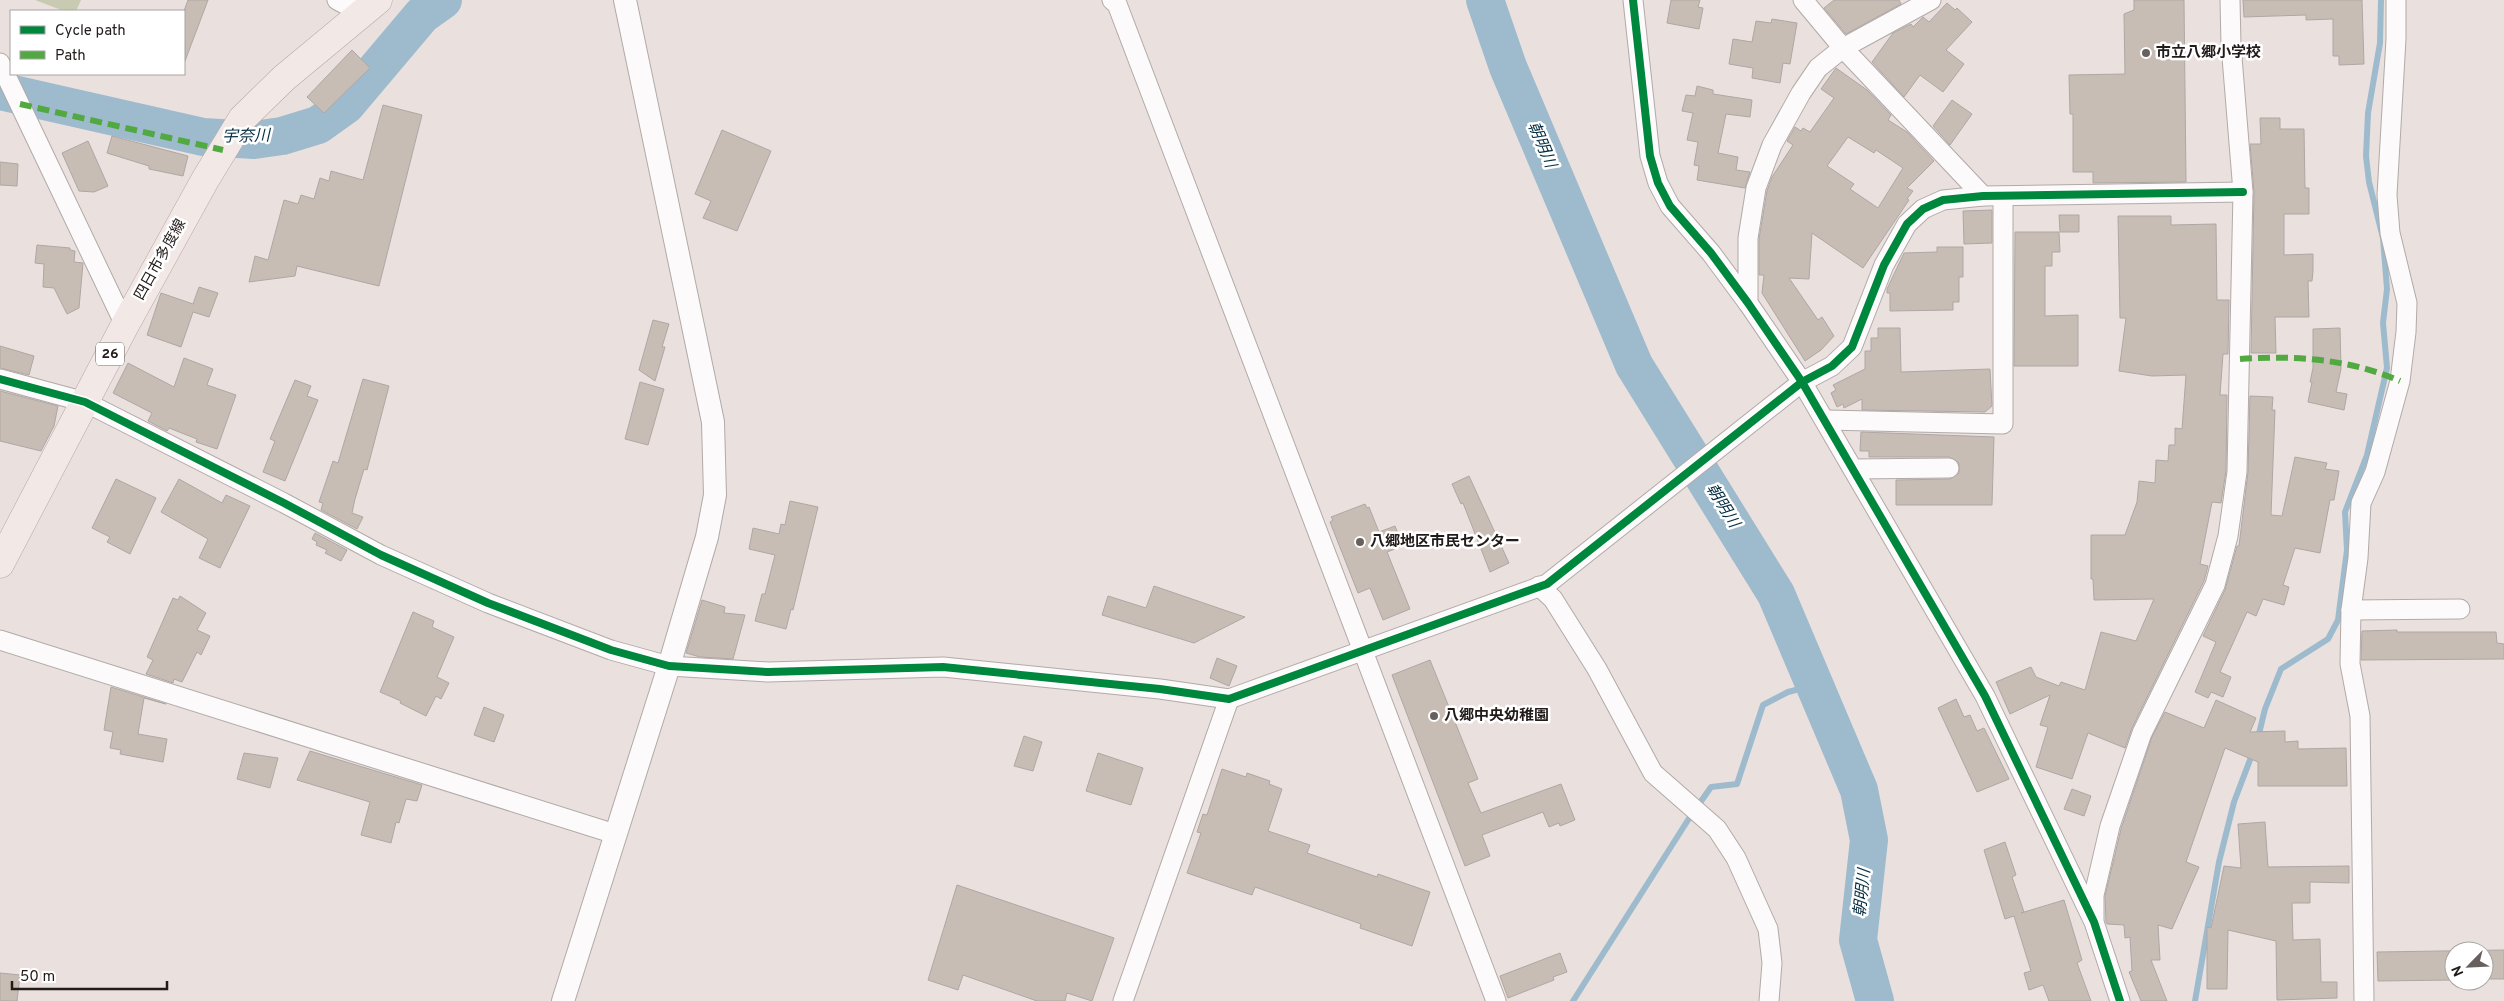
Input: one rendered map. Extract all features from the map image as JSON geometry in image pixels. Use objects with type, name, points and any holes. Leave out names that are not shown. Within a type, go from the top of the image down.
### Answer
[{"type":"main road","name":"四日市多度線","points":[[0,564],[125,325],[224,147],[242,119],[284,78],[370,6]]},
{"type":"street","points":[[337,0],[370,6]]},
{"type":"street","points":[[563,1001],[669,666],[707,537],[715,495],[716,460],[713,422],[625,0]]},
{"type":"street","points":[[1112,0],[1118,4],[1496,1001]]},
{"type":"street","points":[[1633,0],[1650,156],[1658,184],[1670,206],[1710,253],[1748,303],[1802,382],[1826,420],[1985,696],[2094,922],[2120,1001]]},
{"type":"street","points":[[1803,0],[1843,48],[1983,196]]},
{"type":"street","points":[[1748,303],[1750,230],[1756,188],[1772,145],[1818,68],[1843,48],[1931,0]]},
{"type":"street","points":[[2094,922],[2094,895],[2105,842],[2138,742],[2215,585],[2228,536],[2237,472],[2243,192],[2230,45],[2230,0]]},
{"type":"street","points":[[2364,1001],[2360,716],[2350,664],[2351,610],[2358,558],[2362,503],[2375,472],[2400,381],[2406,332],[2407,303],[2390,233],[2387,196],[2396,39],[2396,0]]},
{"type":"street","points":[[0,63],[9,83],[12,102],[125,325]]},
{"type":"street","points":[[0,378],[85,402],[284,503],[381,555],[488,603],[611,650],[669,666],[768,672],[943,667],[1160,689],[1229,699],[1362,649],[1543,585],[1802,382],[1832,366],[1852,347],[1884,265],[1907,224],[1923,208],[1943,200],[1983,196],[2243,192]]},
{"type":"street","points":[[1826,420],[2003,424],[2003,196]]},
{"type":"street","points":[[1853,469],[1949,468]]},
{"type":"street","points":[[1543,585],[1596,669],[1653,774],[1717,829],[1736,858],[1768,929],[1772,963],[1769,1001]]},
{"type":"street","points":[[2351,610],[2460,609]]},
{"type":"street","points":[[0,640],[615,834]]},
{"type":"street","points":[[1123,1001],[1229,699]]},
{"type":"green space","points":[[35,0],[81,0],[76,10],[61,10]]},
{"type":"building","points":[[188,0],[208,0],[185,61],[185,10]]},
{"type":"building","points":[[1671,0],[1700,0],[1698,7],[1703,8],[1699,29],[1667,23]]},
{"type":"building","points":[[1834,0],[1899,0],[1901,4],[1846,34],[1824,8]]},
{"type":"building","points":[[2134,0],[2184,0],[2186,182],[2093,183],[2093,172],[2073,172],[2073,114],[2070,114],[2069,75],[2125,74],[2124,14],[2134,10]]},
{"type":"building","points":[[2243,0],[2362,0],[2364,64],[2339,65],[2339,56],[2333,56],[2333,19],[2306,20],[2306,15],[2244,17]]},
{"type":"building","points":[[1947,3],[1955,10],[1957,8],[1972,22],[1946,50],[1964,64],[1943,92],[1920,75],[1904,97],[1872,62],[1893,33],[1911,24],[1913,27],[1923,17],[1929,22]]},
{"type":"building","points":[[1772,19],[1797,23],[1790,64],[1783,63],[1780,83],[1752,78],[1753,68],[1729,64],[1733,39],[1752,42],[1756,21],[1771,23]]},
{"type":"building","points":[[352,50],[370,68],[324,113],[307,97]]},
{"type":"building","points":[[1836,68],[1867,90],[1891,115],[1888,120],[1907,132],[1934,161],[1907,188],[1913,191],[1907,199],[1909,200],[1863,268],[1812,233],[1809,279],[1789,278],[1818,320],[1822,317],[1834,336],[1821,350],[1805,361],[1762,293],[1764,275],[1759,275],[1759,239],[1767,191],[1772,177],[1793,145],[1787,141],[1795,127],[1801,131],[1803,128],[1810,132],[1834,98],[1821,89]],"holes":[[[1848,137],[1874,153],[1876,150],[1903,168],[1878,208],[1850,189],[1854,184],[1827,166]]]},
{"type":"building","points":[[1697,86],[1713,90],[1713,94],[1752,100],[1750,117],[1726,114],[1718,153],[1738,157],[1736,170],[1750,172],[1745,188],[1697,180],[1699,166],[1694,165],[1698,142],[1687,140],[1693,113],[1682,111],[1686,95],[1695,96]]},
{"type":"building","points":[[1952,100],[1972,114],[1950,145],[1933,126]]},
{"type":"building","points":[[383,105],[422,115],[379,286],[297,266],[295,276],[249,282],[255,256],[268,260],[284,200],[298,204],[301,195],[314,199],[320,178],[329,181],[331,171],[363,180]]},
{"type":"building","points":[[2260,118],[2280,118],[2280,129],[2304,129],[2305,188],[2309,188],[2309,214],[2284,214],[2284,255],[2313,254],[2312,281],[2308,281],[2309,317],[2275,317],[2276,353],[2251,353],[2254,192],[2250,144],[2261,144]]},
{"type":"building","points":[[722,130],[771,151],[737,231],[703,218],[711,201],[695,194]]},
{"type":"building","points":[[112,136],[188,156],[183,176],[149,169],[149,166],[107,153]]},
{"type":"building","points":[[88,141],[108,186],[94,192],[79,191],[62,153]]},
{"type":"building","points":[[0,162],[18,164],[17,186],[0,185]]},
{"type":"building","points":[[1992,210],[1992,243],[1964,244],[1963,211]]},
{"type":"building","points":[[2059,215],[2079,215],[2079,232],[2060,232]]},
{"type":"building","points":[[2118,216],[2171,216],[2171,225],[2216,224],[2217,300],[2229,300],[2228,354],[2223,354],[2220,395],[2227,395],[2226,471],[2221,503],[2212,502],[2200,564],[2208,566],[2204,581],[2132,728],[2125,748],[2088,733],[2072,779],[2036,767],[2048,727],[2040,725],[2050,695],[2010,714],[1996,682],[2031,667],[2036,677],[2059,686],[2061,682],[2085,690],[2101,632],[2136,641],[2154,599],[2094,600],[2093,579],[2091,579],[2091,535],[2125,535],[2137,502],[2139,481],[2155,483],[2156,460],[2168,461],[2169,445],[2175,445],[2175,428],[2182,429],[2186,375],[2152,376],[2119,371],[2126,318],[2120,318]]},
{"type":"building","points":[[2015,232],[2059,232],[2060,252],[2052,252],[2052,266],[2045,266],[2045,316],[2078,315],[2078,366],[2014,366]]},
{"type":"building","points":[[37,245],[70,248],[70,250],[75,251],[74,262],[83,263],[79,308],[67,314],[54,288],[43,287],[44,264],[35,263]]},
{"type":"building","points":[[1937,247],[1963,247],[1963,277],[1959,277],[1959,302],[1953,302],[1953,310],[1890,311],[1890,293],[1887,293],[1887,289],[1904,253],[1937,252]]},
{"type":"building","points":[[199,287],[218,293],[209,317],[193,312],[181,347],[147,335],[161,293],[193,304]]},
{"type":"building","points":[[653,320],[669,324],[662,347],[665,347],[655,381],[639,370]]},
{"type":"building","points":[[1878,328],[1900,328],[1901,372],[1990,369],[1992,406],[1985,412],[1862,410],[1862,399],[1844,408],[1843,404],[1837,407],[1831,393],[1836,390],[1833,385],[1865,369],[1865,351],[1871,351],[1871,338],[1878,338]]},
{"type":"building","points":[[2340,328],[2341,369],[2336,392],[2347,394],[2344,410],[2308,402],[2313,368],[2313,329]]},
{"type":"building","points":[[0,346],[34,356],[29,375],[0,368]]},
{"type":"building","points":[[184,358],[213,369],[207,385],[236,395],[217,449],[196,442],[197,439],[169,428],[167,431],[148,421],[152,413],[113,393],[128,363],[174,387]]},
{"type":"building","points":[[363,379],[389,386],[367,470],[364,469],[355,499],[352,513],[363,517],[357,529],[321,510],[323,503],[319,502],[333,461],[338,463]]},
{"type":"building","points":[[295,380],[311,386],[307,396],[318,400],[285,481],[263,472],[275,441],[270,439]]},
{"type":"building","points":[[640,382],[664,389],[648,445],[625,439]]},
{"type":"building","points":[[0,391],[58,406],[54,426],[41,451],[0,441]]},
{"type":"building","points":[[2250,396],[2273,397],[2272,410],[2275,410],[2271,515],[2282,516],[2295,457],[2327,463],[2325,469],[2339,471],[2334,500],[2330,500],[2320,553],[2295,548],[2283,585],[2289,587],[2284,605],[2263,599],[2256,616],[2247,612],[2220,672],[2231,677],[2223,697],[2211,692],[2208,698],[2195,692],[2216,642],[2203,636],[2225,590],[2237,546],[2239,546],[2248,472]]},
{"type":"building","points":[[1861,432],[1994,437],[1992,505],[1896,505],[1896,480],[1950,479],[1959,473],[1959,463],[1949,457],[1869,457],[1869,451],[1860,451]]},
{"type":"building","points":[[1469,476],[1509,563],[1490,572],[1463,503],[1461,504],[1452,484]]},
{"type":"building","points":[[116,479],[156,498],[130,554],[107,542],[110,537],[92,528]]},
{"type":"building","points":[[179,479],[222,503],[226,495],[250,506],[220,568],[199,558],[208,539],[161,512]]},
{"type":"building","points":[[790,501],[818,507],[793,610],[791,609],[786,629],[755,621],[762,594],[765,594],[775,555],[749,549],[753,528],[779,534],[781,524],[785,525]]},
{"type":"building","name":"八郷地区市民センター","points":[[1365,504],[1367,508],[1369,507],[1379,532],[1395,526],[1403,546],[1387,552],[1410,609],[1383,620],[1370,588],[1358,593],[1330,522],[1333,520],[1331,517]]},
{"type":"building","points":[[315,533],[347,550],[341,561],[325,553],[327,550],[316,545],[317,542],[312,539]]},
{"type":"building","points":[[1154,586],[1245,617],[1194,643],[1102,615],[1108,596],[1146,608]]},
{"type":"building","points":[[180,596],[206,613],[197,630],[210,636],[201,655],[197,652],[182,682],[174,679],[173,683],[146,674],[153,660],[147,657],[173,598],[178,600]]},
{"type":"building","points":[[702,600],[725,607],[724,613],[745,615],[733,659],[700,657],[686,653]]},
{"type":"building","points":[[413,612],[434,621],[432,627],[454,637],[437,677],[449,683],[441,699],[436,696],[426,716],[400,703],[401,701],[380,692]]},
{"type":"building","points":[[2397,630],[2397,632],[2496,632],[2497,643],[2504,644],[2504,659],[2361,660],[2362,631]]},
{"type":"building","points":[[1217,658],[1237,666],[1229,686],[1210,678]]},
{"type":"building","points":[[1430,660],[1478,779],[1468,783],[1481,813],[1561,784],[1575,820],[1560,826],[1559,823],[1549,827],[1543,812],[1482,835],[1490,856],[1465,866],[1392,675]]},
{"type":"building","points":[[111,687],[166,704],[144,698],[138,734],[167,739],[163,762],[120,754],[121,750],[110,748],[113,732],[104,730]]},
{"type":"building","points":[[1956,699],[1964,717],[1970,715],[1977,731],[1984,728],[2009,779],[1977,792],[1938,708]]},
{"type":"building","points":[[2216,700],[2256,718],[2250,732],[2285,731],[2285,742],[2298,741],[2298,749],[2346,748],[2347,786],[2258,786],[2258,762],[2225,748],[2186,862],[2199,867],[2172,929],[2158,925],[2160,960],[2151,960],[2167,1001],[2141,1001],[2129,972],[2132,971],[2130,937],[2125,938],[2124,925],[2107,924],[2106,922],[2105,896],[2121,829],[2152,737],[2165,712],[2204,728]]},
{"type":"building","points":[[484,707],[504,715],[494,742],[474,735]]},
{"type":"building","points":[[1024,736],[1042,742],[1033,771],[1014,766]]},
{"type":"building","points":[[310,751],[422,785],[417,801],[406,799],[399,823],[396,822],[391,843],[361,835],[370,802],[297,780]]},
{"type":"building","points":[[244,753],[278,758],[270,788],[237,779]]},
{"type":"building","points":[[1098,753],[1143,768],[1131,805],[1086,791]]},
{"type":"building","points":[[1222,769],[1246,777],[1247,773],[1270,781],[1269,784],[1282,789],[1268,831],[1310,845],[1307,853],[1377,877],[1378,874],[1430,892],[1412,946],[1360,928],[1361,924],[1255,887],[1252,895],[1187,873],[1201,833],[1197,832],[1203,814],[1207,815]]},
{"type":"building","points":[[2072,789],[2091,796],[2084,816],[2064,809]]},
{"type":"building","points":[[2265,822],[2268,867],[2349,866],[2349,883],[2310,882],[2310,903],[2292,903],[2293,940],[2320,939],[2321,982],[2337,982],[2337,998],[2277,1000],[2276,941],[2228,930],[2227,989],[2207,989],[2207,927],[2211,928],[2224,866],[2241,868],[2238,824]]},
{"type":"building","points":[[2005,842],[2016,875],[2012,877],[2024,912],[2021,913],[2064,900],[2082,960],[2077,963],[2091,1001],[2049,1001],[2043,985],[2029,990],[2024,973],[2031,971],[2014,916],[2005,919],[1984,850]]},
{"type":"building","points":[[957,885],[1114,938],[1092,1001],[1067,993],[1065,1001],[1037,1001],[963,975],[958,990],[928,980]]},
{"type":"building","points":[[2494,950],[2504,950],[2504,979],[2494,979]]},
{"type":"building","points":[[2444,951],[2444,980],[2378,981],[2377,952]]},
{"type":"building","points":[[1560,953],[1567,972],[1553,977],[1554,980],[1508,998],[1500,976]]},
{"type":"building","points":[[0,973],[20,975],[17,1001],[0,1001]]},
{"type":"waterway","name":"宇奈川","points":[[0,91],[203,137],[254,140],[282,136],[318,125],[346,105],[422,15],[443,0]]},
{"type":"waterway","name":"朝明川","points":[[1485,0],[1508,67],[1634,365],[1776,594],[1859,790],[1869,840],[1858,940],[1875,1001]]},
{"type":"waterway","points":[[2258,738],[2265,709],[2281,669],[2328,639],[2338,620],[2347,550],[2345,512],[2367,455],[2387,368],[2383,323],[2387,289],[2383,238],[2369,182],[2366,156],[2368,113],[2380,43],[2381,0]]},
{"type":"waterway","points":[[1573,1001],[1711,787],[1737,784],[1763,705],[1788,692],[1815,685]]},
{"type":"waterway","points":[[2195,1001],[2219,862],[2234,802],[2253,752]]},
{"type":"marked path","points":[[20,104],[223,150]]},
{"type":"marked path","points":[[2240,359],[2301,358],[2322,360],[2361,368],[2400,381]]},
{"type":"cycle path","points":[[1633,0],[1650,156],[1658,183],[1670,206],[1711,253],[1802,382],[1985,696],[2094,922],[2120,1001]]},
{"type":"cycle path","points":[[0,379],[85,402],[284,503],[381,555],[488,603],[611,650],[669,666],[768,672],[943,667],[1160,689],[1229,699],[1547,584],[1802,382],[1832,366],[1852,347],[1884,265],[1907,224],[1923,209],[1943,200],[1983,196],[2243,192]]},
{"type":"place","name":"市立八郷小学校","points":[[2146,53]]},
{"type":"place","name":"八郷地区市民センター","points":[[1360,542]]},
{"type":"place","name":"八郷中央幼稚園","points":[[1434,716]]}]
